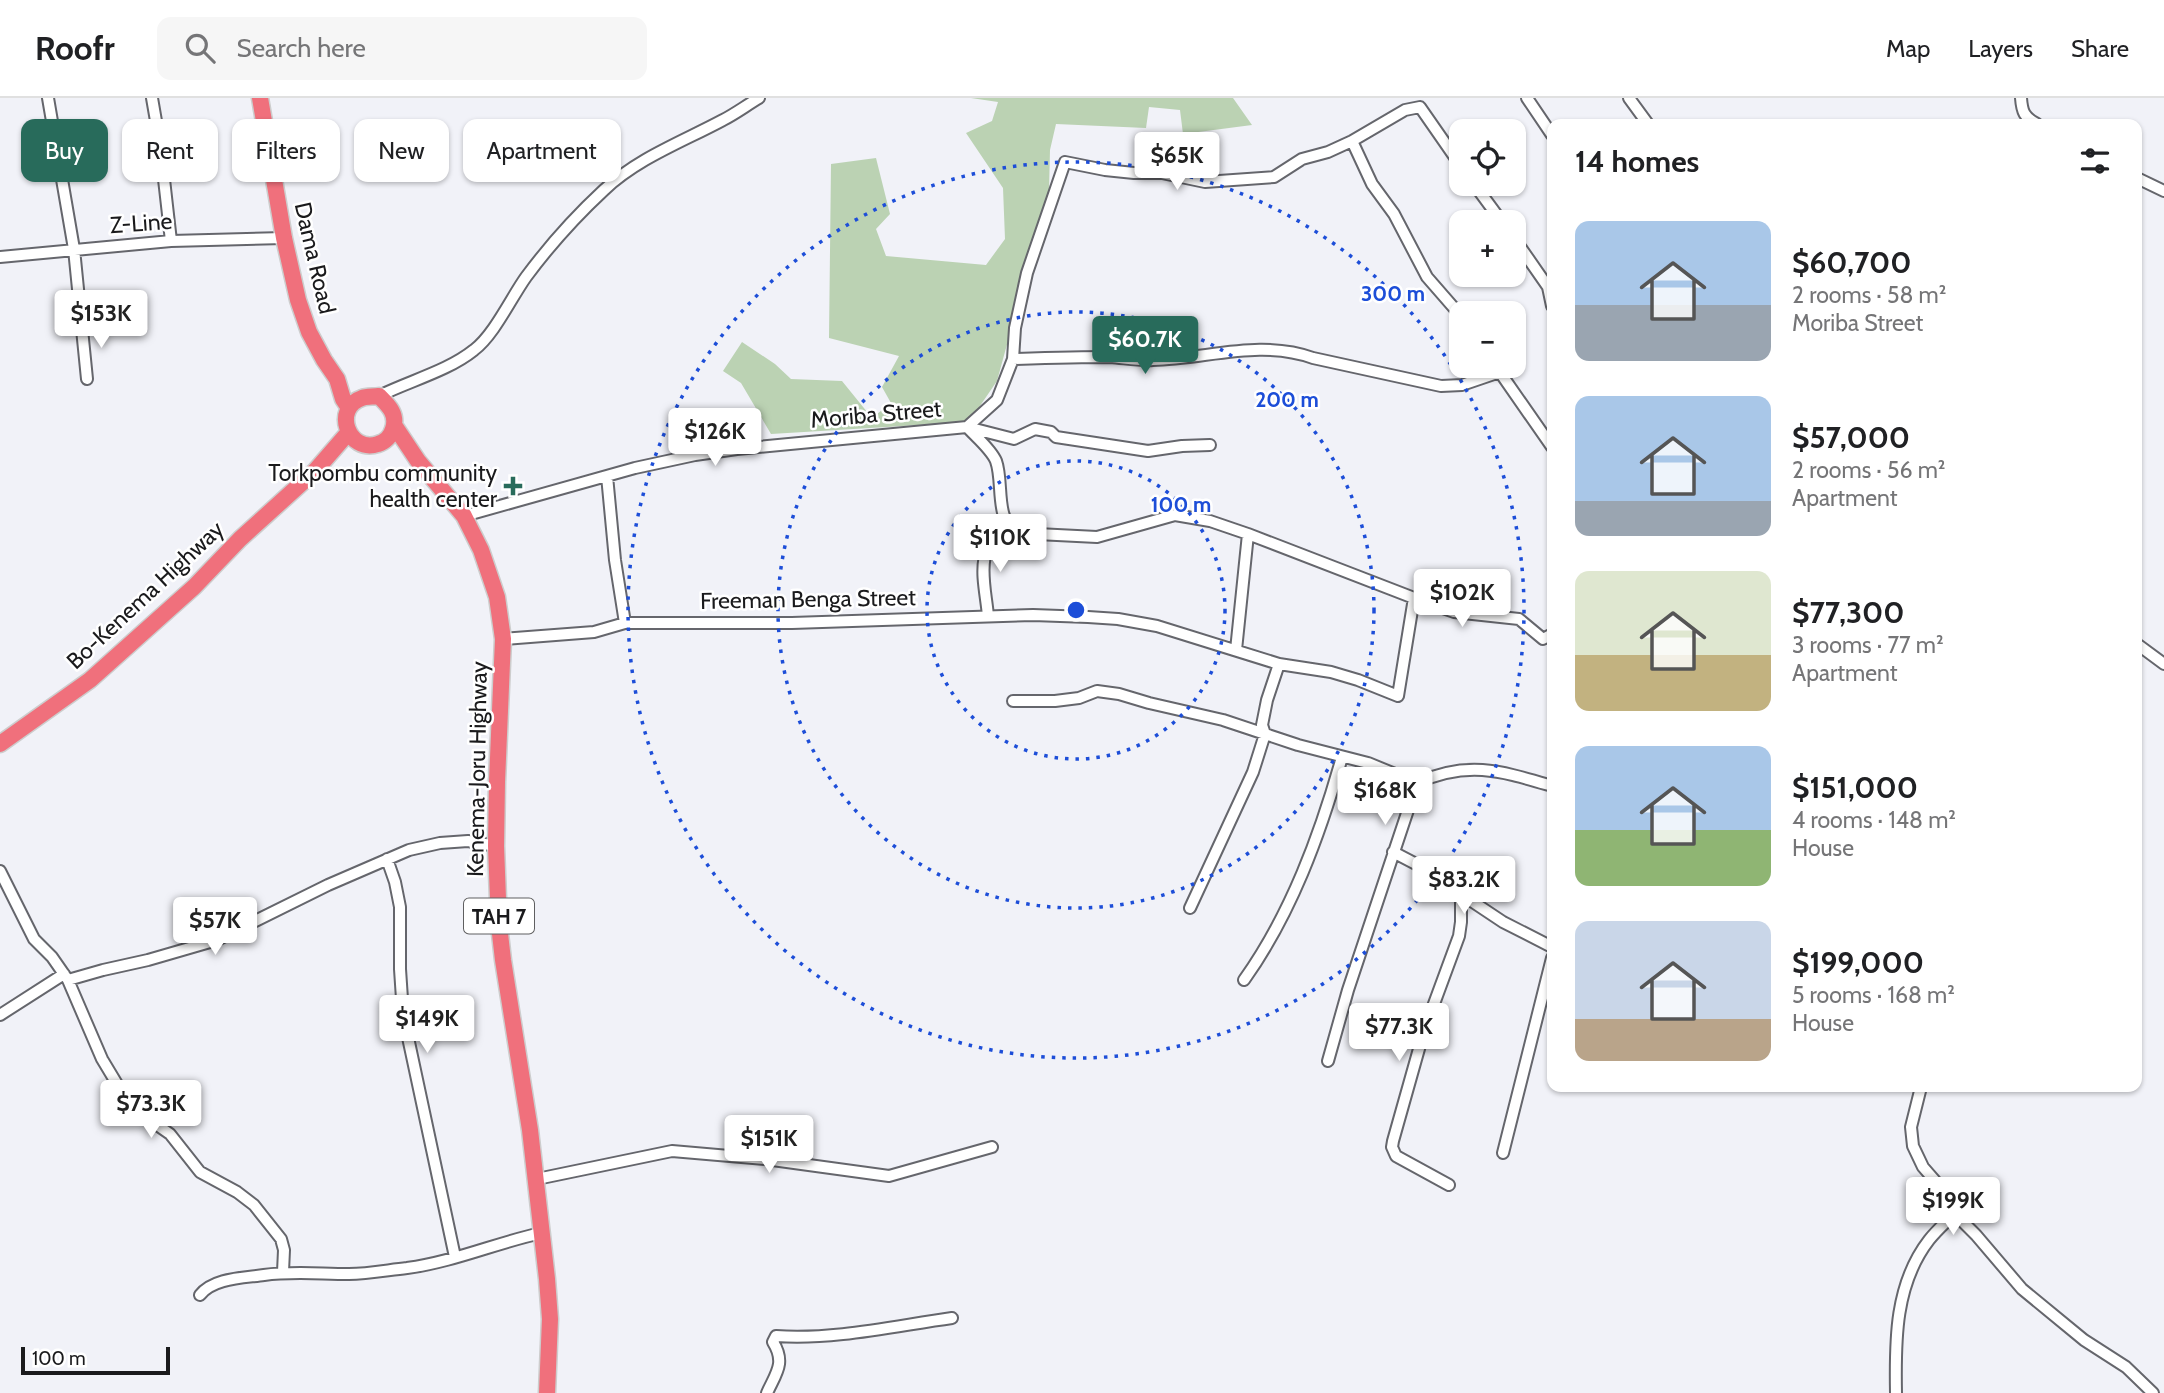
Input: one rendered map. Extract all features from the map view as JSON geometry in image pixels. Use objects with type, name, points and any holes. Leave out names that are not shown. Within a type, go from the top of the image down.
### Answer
[{"type":"highway","name":"Dama Road","points":[[260,98],[284,238],[298,300],[309,332],[337,379],[343,399],[349,408]]},
{"type":"highway","points":[[337,379],[372,397],[393,412],[394,425],[388,437],[371,446],[353,438],[345,420],[349,408],[359,399],[372,397]]},
{"type":"highway","name":"Kenema-Joru Highway","points":[[394,425],[418,461],[464,516],[491,574],[497,597],[503,639],[496,846],[503,960],[537,1179],[550,1319],[548,1393]]},
{"type":"highway","name":"Bo-Kenema Highway","points":[[0,744],[90,680],[194,587],[240,539],[353,438]]},
{"type":"highway","name":"Kenema-Joru Highway","points":[[383,442],[418,461]]},
{"type":"street","points":[[48,98],[74,249],[88,379]]},
{"type":"street","points":[[152,98],[171,241]]},
{"type":"street","points":[[372,397],[475,350],[485,340],[527,277],[566,229],[605,189],[668,146],[724,119],[759,98]]},
{"type":"street","points":[[1527,98],[1547,128]]},
{"type":"street","points":[[1629,98],[1644,119]]},
{"type":"street","points":[[2021,98],[2022,110],[2028,119]]},
{"type":"street","points":[[1449,149],[1420,107],[1405,110],[1328,152],[1302,159],[1274,177],[1205,182],[1162,173],[1105,170],[1065,162],[1027,273],[1015,328],[1013,359],[997,400],[967,427],[994,457],[999,472],[1004,515],[1009,528],[1017,533],[1097,537],[1175,514],[1210,521],[1248,534],[1454,612],[1519,619],[1544,639],[1547,637]]},
{"type":"street","points":[[1352,141],[1372,184],[1394,214],[1427,277],[1449,302]]},
{"type":"street","points":[[2142,180],[2164,191]]},
{"type":"street","name":"Z-Line","points":[[0,257],[171,241],[284,238]]},
{"type":"street","points":[[1526,255],[1547,286]]},
{"type":"street","points":[[1013,359],[1113,357],[1152,360],[1249,349],[1278,350],[1441,386],[1462,385],[1478,378]]},
{"type":"street","points":[[1504,378],[1547,440]]},
{"type":"street","name":"Moriba Street","points":[[464,516],[607,476],[695,455],[967,427],[1014,439],[1035,429],[1051,432],[1056,437],[1148,452],[1182,446],[1210,445]]},
{"type":"street","points":[[607,476],[615,560],[625,623]]},
{"type":"street","points":[[988,615],[982,563],[995,535],[1009,528]]},
{"type":"street","points":[[1236,650],[1248,534]]},
{"type":"street","name":"Freeman Benga Street","points":[[503,639],[594,632],[625,623],[792,623],[988,615],[1118,619],[1157,626],[1279,664],[1331,672],[1398,696],[1414,598]]},
{"type":"street","points":[[2142,648],[2164,664]]},
{"type":"street","points":[[1190,908],[1253,772],[1265,734],[1262,725],[1267,700],[1279,664]]},
{"type":"street","points":[[1013,701],[1055,701],[1079,698],[1097,691],[1119,694],[1223,720],[1298,745],[1368,763],[1417,783],[1437,774],[1476,768],[1547,784]]},
{"type":"street","points":[[1244,980],[1271,937],[1305,865],[1325,815],[1342,757]]},
{"type":"street","points":[[1328,1061],[1348,990],[1417,783]]},
{"type":"street","points":[[0,1016],[66,977],[148,960],[217,940],[328,885],[409,850],[440,843],[468,841],[496,846]]},
{"type":"street","points":[[1394,852],[1503,922],[1547,944]]},
{"type":"street","points":[[387,859],[400,907],[403,1014],[455,1257]]},
{"type":"street","points":[[0,871],[34,939],[52,957],[66,977],[102,1059],[120,1089],[147,1118],[170,1134],[200,1172],[237,1192],[254,1205],[281,1238],[284,1250],[283,1272]]},
{"type":"street","points":[[1449,1185],[1396,1156],[1392,1140],[1424,1031],[1459,936],[1461,896]]},
{"type":"street","points":[[1503,1153],[1547,978]]},
{"type":"street","points":[[1896,1393],[1895,1345],[1904,1286],[1923,1248],[1952,1216],[1953,1204],[1923,1167],[1913,1146],[1911,1127],[1920,1092]]},
{"type":"street","points":[[537,1179],[672,1151],[765,1159],[889,1175],[992,1147]]},
{"type":"street","points":[[1952,1216],[1961,1220],[1976,1235],[2022,1289],[2084,1340],[2126,1367],[2153,1393]]},
{"type":"street","points":[[200,1295],[205,1288],[217,1283],[283,1272],[364,1273],[411,1267],[475,1253],[509,1240],[541,1233]]},
{"type":"street","points":[[767,1393],[780,1364],[780,1356],[773,1342],[776,1336],[831,1336],[952,1318]]},
{"type":"green space","points":[[971,98],[1233,98],[1252,125],[1183,134],[1180,110],[1149,107],[1146,128],[1056,124],[1050,150],[1049,191],[997,381],[969,422],[771,434],[741,383],[723,371],[742,342],[775,364],[791,379],[842,381],[872,418],[891,403],[882,387],[899,356],[829,338],[831,164],[876,158],[890,214],[876,229],[886,256],[986,265],[1005,239],[1003,188],[966,133],[992,121],[998,102]]},
{"type":"place","name":"Torkpombu community health center","points":[[513,486]]}]
